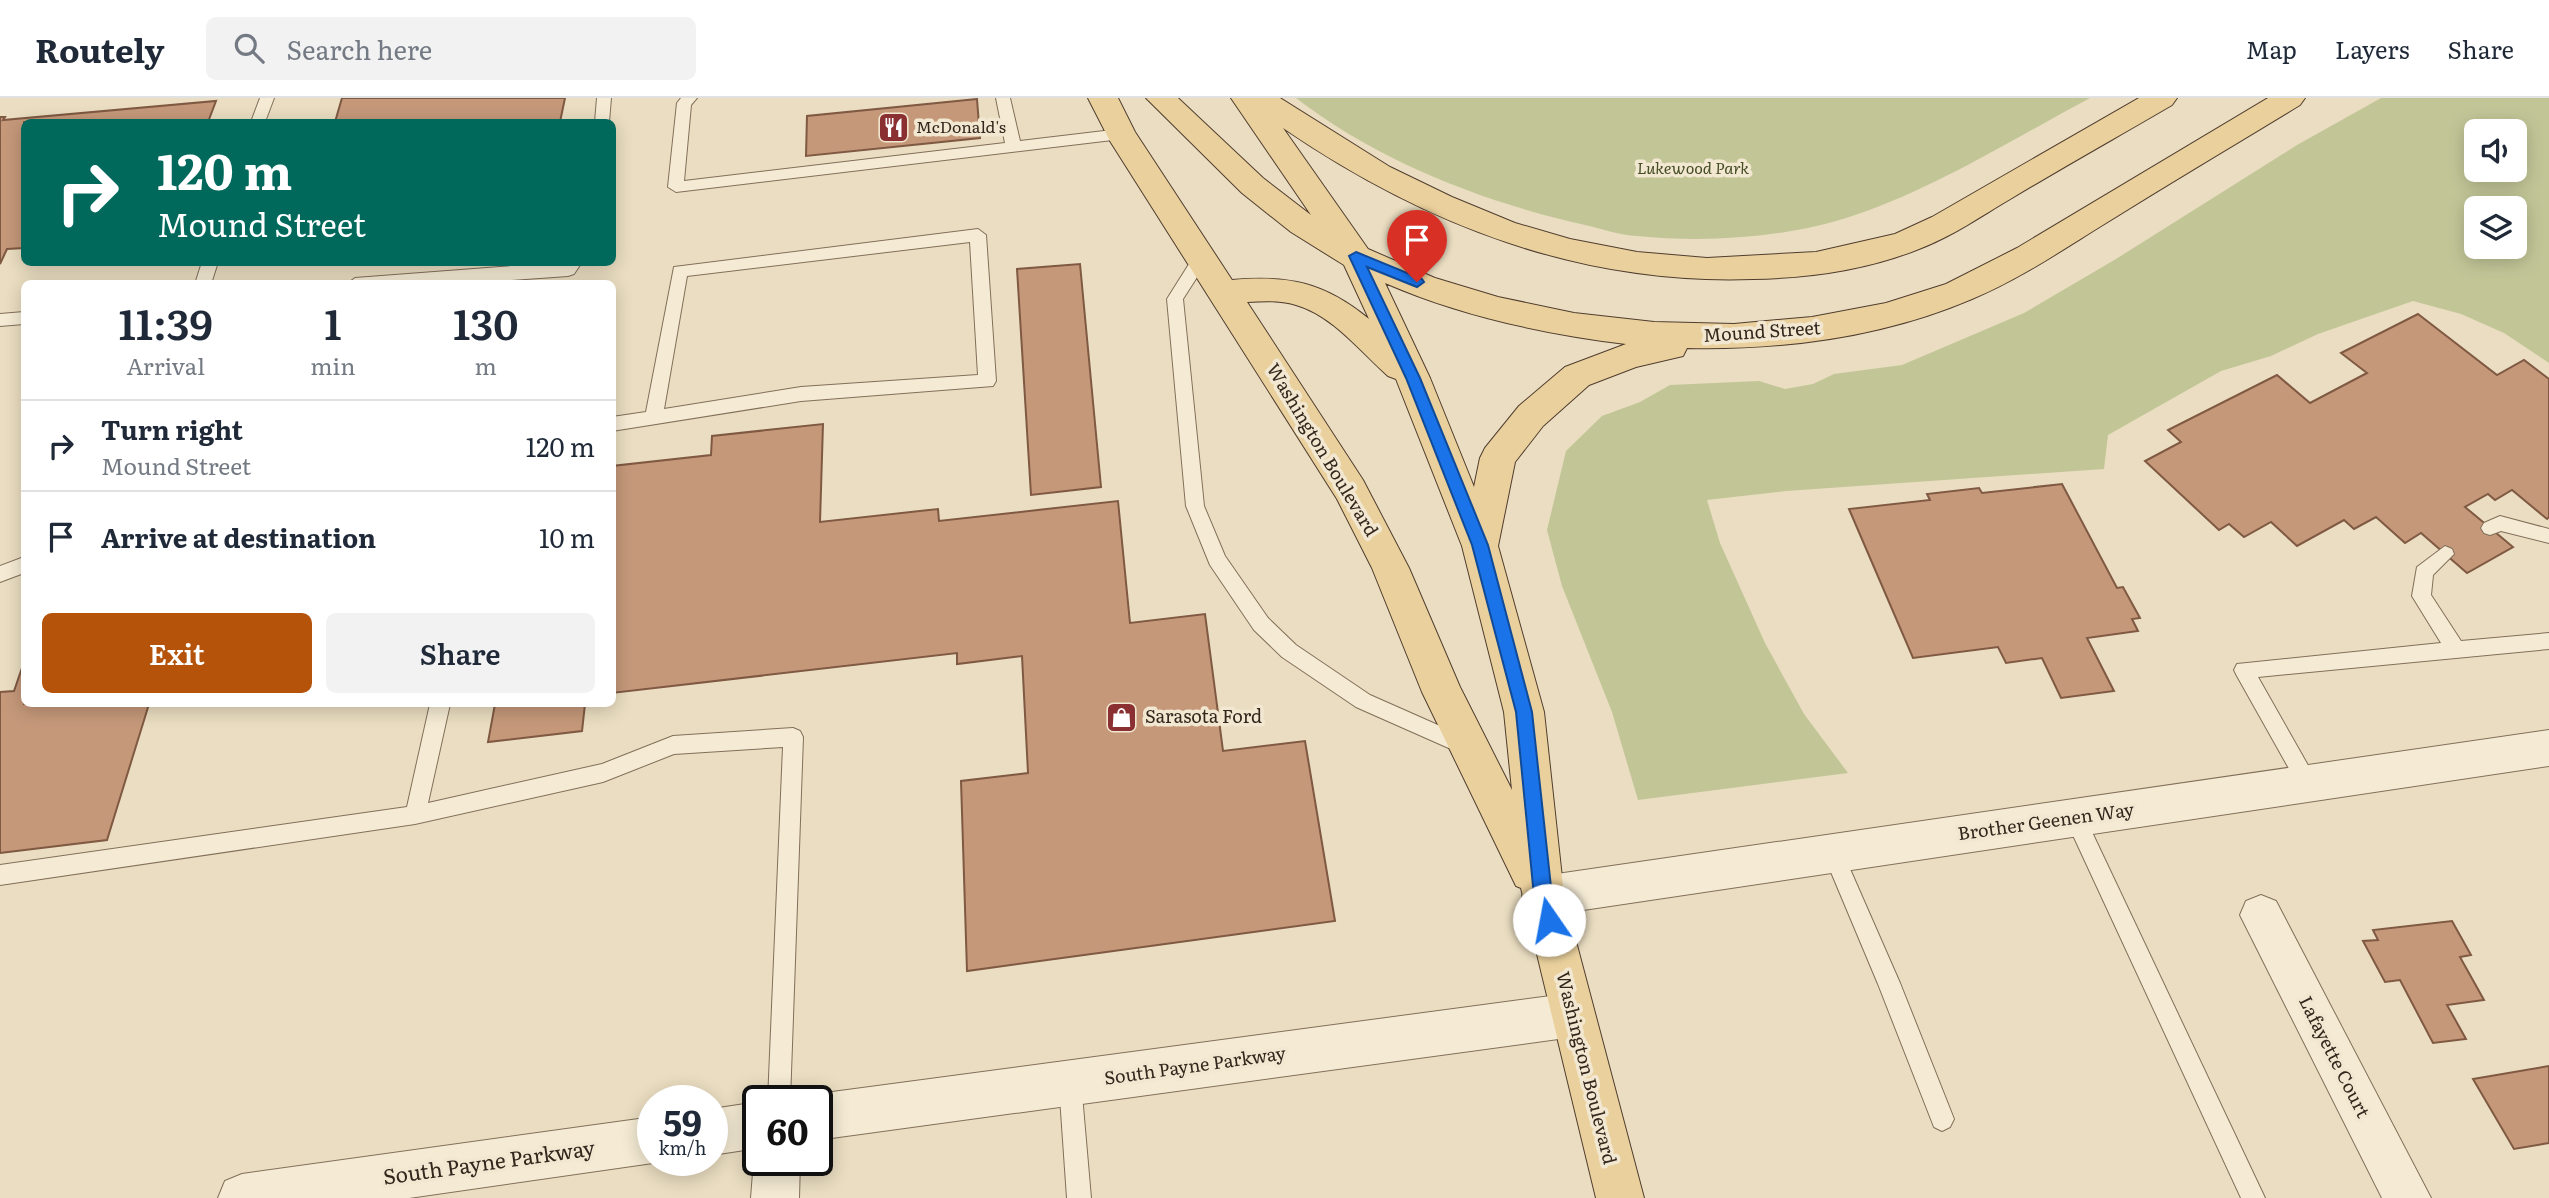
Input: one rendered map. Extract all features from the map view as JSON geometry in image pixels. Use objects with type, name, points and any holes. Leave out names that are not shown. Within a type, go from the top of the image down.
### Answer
[{"type":"main road","name":"Washington Boulevard","points":[[1102,98],[1121,134],[1350,490],[1390,568],[1442,692],[1543,896]]},
{"type":"main road","name":"Mound Street","points":[[1161,98],[1245,178],[1292,216],[1356,256],[1431,288],[1546,321],[1625,332],[1714,338],[1805,331],[1879,317],[1957,292],[2031,254],[2290,98]]},
{"type":"main road","name":"Washington Boulevard","points":[[1246,98],[1356,256],[1413,378],[1480,545],[1524,712],[1543,896],[1620,1198]]},
{"type":"main road","points":[[1259,98],[1305,131],[1374,173],[1441,206],[1522,239],[1608,259],[1663,267],[1732,271],[1815,264],[1874,251],[1924,235],[2162,98]]},
{"type":"main road","points":[[1225,292],[1264,289],[1306,295],[1340,314],[1413,378]]},
{"type":"main road","points":[[1480,545],[1498,458],[1531,416],[1577,376],[1631,355],[1714,338]]},
{"type":"street","name":"Brother Geenen Way","points":[[1543,896],[2549,748]]},
{"type":"street","name":"Lafayette Court","points":[[2261,915],[2407,1198]]},
{"type":"street","name":"South Payne Parkway","points":[[833,1115],[1573,1015]]},
{"type":"street","name":"South Payne Parkway","points":[[242,1198],[637,1142]]},
{"type":"street","points":[[775,1198],[776,1176]]},
{"type":"lane","points":[[259,119],[267,98]]},
{"type":"lane","points":[[601,119],[604,98]]},
{"type":"lane","points":[[690,98],[684,103],[676,187],[1121,134]]},
{"type":"lane","points":[[1003,98],[1014,147]]},
{"type":"lane","points":[[616,423],[801,394],[987,381],[978,234],[680,271],[654,416]]},
{"type":"lane","points":[[1202,257],[1175,299],[1195,506],[1217,560],[1261,624],[1289,651],[1363,701],[1470,748]]},
{"type":"lane","points":[[416,280],[568,270],[571,266]]},
{"type":"lane","points":[[0,320],[21,318]]},
{"type":"lane","points":[[2490,528],[2500,523],[2549,536]]},
{"type":"lane","points":[[2445,554],[2424,572],[2421,596],[2456,650]]},
{"type":"lane","points":[[0,574],[21,566]]},
{"type":"lane","points":[[2308,783],[2244,670],[2549,641]]},
{"type":"lane","points":[[415,815],[439,707]]},
{"type":"lane","points":[[0,875],[415,815],[603,773],[673,745],[793,737],[780,1085]]},
{"type":"lane","points":[[2075,818],[2253,1198]]},
{"type":"lane","points":[[1833,853],[1889,983],[1941,1119]]},
{"type":"lane","points":[[1070,1083],[1079,1198]]},
{"type":"green space","name":"Lukewood Park","points":[[1296,98],[2090,98],[1946,176],[1858,214],[1804,229],[1749,237],[1692,239],[1618,233],[1547,216],[1471,192],[1361,141]]},
{"type":"green space","points":[[2381,98],[2549,98],[2549,363],[2504,333],[2461,314],[2413,301],[2318,334],[2271,356],[2221,371],[2108,435],[2104,469],[1786,491],[1707,500],[1720,543],[1765,643],[1804,714],[1848,773],[1638,800],[1612,712],[1562,586],[1547,530],[1566,451],[1602,416],[1640,402],[1670,385],[1759,381],[1785,389],[1813,384],[1834,374],[1902,365],[2024,313],[2116,259],[2297,145]]},
{"type":"building","points":[[342,98],[565,98],[561,119],[336,119]]},
{"type":"building","name":"McDonald's","points":[[977,99],[980,138],[806,156],[807,116]]},
{"type":"building","points":[[216,101],[209,119],[21,119],[21,248],[7,249],[0,264],[0,117],[5,117],[3,120]]},
{"type":"building","points":[[1080,264],[1101,487],[1031,495],[1017,269]]},
{"type":"building","points":[[2418,314],[2497,375],[2524,360],[2549,379],[2549,517],[2547,519],[2512,490],[2495,500],[2488,494],[2465,507],[2513,547],[2467,573],[2421,533],[2405,543],[2376,517],[2354,529],[2344,520],[2297,546],[2271,522],[2244,537],[2229,524],[2219,530],[2145,461],[2181,442],[2168,430],[2277,375],[2310,403],[2367,373],[2341,353]]},
{"type":"building","name":"Sarasota Ford","points":[[823,424],[820,522],[938,509],[939,521],[1118,501],[1130,623],[1205,614],[1223,751],[1305,741],[1335,921],[967,971],[961,781],[1028,773],[1022,656],[957,664],[957,653],[616,693],[616,466],[711,455],[712,436]]},
{"type":"building","points":[[2062,484],[2117,588],[2123,587],[2140,618],[2132,619],[2138,631],[2087,638],[2114,691],[2061,698],[2042,658],[2006,663],[1998,647],[1913,658],[1849,509],[1930,500],[1927,494],[1979,488],[1982,493]]},
{"type":"building","points":[[21,671],[21,707],[148,707],[107,840],[0,853],[0,692],[14,691]]},
{"type":"building","points":[[494,707],[585,707],[582,731],[488,742]]},
{"type":"building","points":[[2452,921],[2471,955],[2460,957],[2484,1000],[2447,1005],[2466,1039],[2433,1043],[2400,980],[2385,982],[2363,941],[2378,940],[2373,930]]},
{"type":"building","points":[[2549,1066],[2549,1143],[2514,1149],[2473,1079]]},
{"type":"place","name":"McDonald's","points":[[893,127]]},
{"type":"place","name":"Sarasota Ford","points":[[1122,717]]},
{"type":"route","points":[[1417,282],[1356,256],[1413,378],[1480,545],[1524,712],[1543,896],[1549,920]]}]
